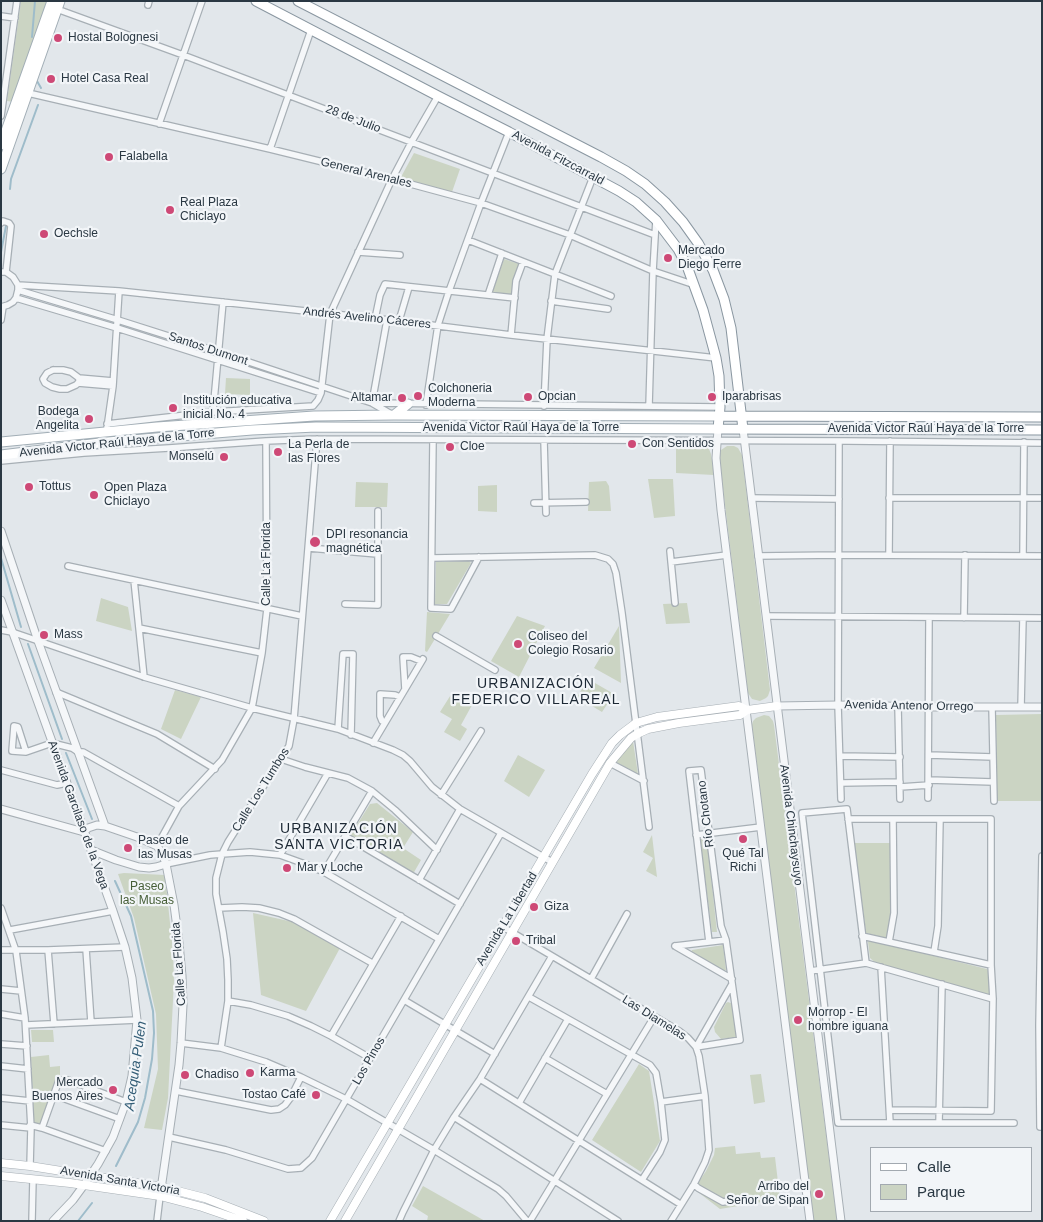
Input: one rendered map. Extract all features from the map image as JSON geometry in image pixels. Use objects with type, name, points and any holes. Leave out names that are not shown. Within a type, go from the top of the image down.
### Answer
[{"type":"main road","name":"Avenida Fitzcarrald","points":[[256,1],[628,196],[656,220],[678,249],[687,266],[705,317],[719,376],[720,416],[718,429]]},
{"type":"main road","name":"Avenida Fitzcarrald","points":[[298,1],[601,157],[645,184],[665,202],[698,243],[724,299],[730,328],[742,428]]},
{"type":"main road","points":[[4,140],[28,93],[55,4]]},
{"type":"main road","points":[[1,169],[4,140],[55,4]]},
{"type":"main road","points":[[394,415],[408,404]]},
{"type":"main road","name":"Avenida Victor Raúl Haya de la Torre","points":[[1,442],[107,428],[197,419],[314,416],[1042,417]]},
{"type":"main road","name":"Avenida Victor Raúl Haya de la Torre","points":[[1,455],[108,442],[252,430],[316,427],[1042,430]]},
{"type":"main road","name":"Avenida La Libertad","points":[[330,1221],[612,743],[620,734],[636,723],[657,717],[739,706],[750,709],[774,706]]},
{"type":"main road","name":"Avenida La Libertad","points":[[345,1221],[610,763],[631,738],[637,734],[658,726],[740,715],[750,709]]},
{"type":"main road","points":[[678,714],[679,723]]},
{"type":"main road","points":[[592,774],[600,780]]},
{"type":"main road","name":"Avenida Santa Victoria","points":[[1,1163],[162,1186],[205,1198],[264,1221]]},
{"type":"main road","name":"Avenida Santa Victoria","points":[[1,1176],[160,1196],[202,1207],[243,1221]]},
{"type":"street","points":[[1,116],[17,1]]},
{"type":"street","points":[[160,124],[202,1]]},
{"type":"street","name":"28 de Julio","points":[[55,4],[183,55],[655,235]]},
{"type":"street","points":[[1,16],[15,18]]},
{"type":"street","points":[[270,149],[312,30]]},
{"type":"street","name":"General Arenales","points":[[28,93],[270,149],[481,203],[570,235],[653,271],[694,285]]},
{"type":"street","points":[[197,419],[212,412],[313,406],[318,400],[322,390],[330,314],[392,179],[438,96]]},
{"type":"street","points":[[426,405],[438,325],[508,132]]},
{"type":"street","points":[[544,406],[546,339],[556,274],[593,177]]},
{"type":"street","points":[[649,406],[656,220]]},
{"type":"street","points":[[1,223],[3,221],[9,222],[12,226],[4,272],[14,277],[18,288],[13,302],[2,307],[1,320]]},
{"type":"street","points":[[468,240],[611,296]]},
{"type":"street","points":[[358,252],[400,255]]},
{"type":"street","points":[[488,295],[502,253]]},
{"type":"street","points":[[511,335],[516,281],[523,262]]},
{"type":"street","points":[[375,319],[380,296],[385,284],[515,298]]},
{"type":"street","points":[[399,321],[409,287]]},
{"type":"street","name":"Andrés Avelino Cáceres","points":[[18,288],[119,291],[438,325],[716,358]]},
{"type":"street","name":"Santos Dumont","points":[[18,288],[219,352],[322,390]]},
{"type":"street","points":[[107,428],[113,383],[119,291]]},
{"type":"street","name":"Santos Dumont","points":[[16,298],[218,360],[372,403],[394,415]]},
{"type":"street","points":[[551,301],[608,309]]},
{"type":"street","points":[[212,412],[223,302]]},
{"type":"street","points":[[387,320],[372,403],[720,407]]},
{"type":"street","points":[[79,381],[69,371],[59,370],[47,372],[44,378],[49,386],[60,389],[70,388],[79,381],[113,383]]},
{"type":"street","name":"Avenida Chinchaysuyo","points":[[742,428],[766,616],[774,706],[810,971],[841,1221]]},
{"type":"street","points":[[718,429],[716,458],[727,555],[750,709],[761,827],[810,1221]]},
{"type":"street","points":[[1,461],[84,453],[317,439],[1042,443]]},
{"type":"street","name":"Calle Los Tumbos","points":[[221,1048],[228,1001],[227,958],[216,894],[216,878],[222,854],[228,842],[289,746],[294,719],[317,439]]},
{"type":"street","points":[[433,440],[431,608],[451,609],[479,557]]},
{"type":"street","points":[[544,440],[546,513]]},
{"type":"street","name":"Calle La Florida","points":[[157,1221],[176,1091],[183,1005],[174,905],[166,864],[157,846],[179,806],[222,760],[252,708],[262,653],[267,609],[266,441]]},
{"type":"street","points":[[839,441],[838,705],[842,799]]},
{"type":"street","points":[[889,555],[890,441]]},
{"type":"street","points":[[1024,442],[1024,556]]},
{"type":"street","points":[[751,498],[839,499]]},
{"type":"street","points":[[890,498],[1042,498]]},
{"type":"street","points":[[534,503],[586,502]]},
{"type":"street","points":[[345,604],[378,605],[378,512]]},
{"type":"street","name":"Avenida Garcilaso de la Vega","points":[[1,531],[38,641],[105,826]]},
{"type":"street","points":[[309,548],[377,554]]},
{"type":"street","points":[[670,551],[675,603]]},
{"type":"street","points":[[671,562],[727,555]]},
{"type":"street","points":[[964,555],[964,618]]},
{"type":"street","points":[[432,558],[595,556],[608,559],[613,564],[616,573],[650,827]]},
{"type":"street","points":[[758,556],[1042,556]]},
{"type":"street","points":[[68,566],[302,616]]},
{"type":"street","points":[[134,580],[144,677]]},
{"type":"street","name":"Avenida Garcilaso de la Vega","points":[[1,600],[125,947],[132,978],[137,1020],[133,1067],[126,1102],[120,1119],[106,1151],[91,1175],[73,1200],[53,1221]]},
{"type":"street","points":[[766,616],[1042,618]]},
{"type":"street","points":[[928,798],[929,618]]},
{"type":"street","points":[[1021,707],[1022,618]]},
{"type":"street","points":[[139,628],[262,653]]},
{"type":"street","points":[[1,630],[12,632],[144,677],[338,730],[394,750],[410,761],[432,787],[460,809],[552,862]]},
{"type":"street","points":[[436,636],[495,670]]},
{"type":"street","points":[[338,730],[343,654],[353,654],[351,735]]},
{"type":"street","points":[[373,743],[385,722],[405,689],[422,660],[403,657],[405,689]]},
{"type":"street","points":[[341,688],[352,692]]},
{"type":"street","points":[[56,692],[157,734],[215,769]]},
{"type":"street","points":[[385,722],[382,721],[380,716],[380,694],[400,697]]},
{"type":"street","name":"Avenida Antenor Orrego","points":[[774,706],[1042,707]]},
{"type":"street","points":[[898,706],[900,799]]},
{"type":"street","points":[[992,707],[994,801]]},
{"type":"street","points":[[26,752],[18,727],[14,726],[12,751],[26,752],[52,743],[72,748],[78,752],[83,752],[179,806]]},
{"type":"street","points":[[441,795],[481,730]]},
{"type":"street","points":[[929,755],[993,757]]},
{"type":"street","points":[[840,756],[900,756]]},
{"type":"street","points":[[282,759],[348,778],[372,791],[437,850]]},
{"type":"street","points":[[610,763],[644,782]]},
{"type":"street","points":[[1,770],[57,785],[66,782]]},
{"type":"street","name":"Río Chotano","points":[[696,1047],[740,1040],[726,940],[721,926],[714,880],[701,770],[689,771],[710,942]]},
{"type":"street","points":[[280,855],[328,773]]},
{"type":"street","points":[[841,783],[993,782]]},
{"type":"street","points":[[324,872],[372,791]]},
{"type":"street","points":[[1,809],[84,832],[94,826],[105,826],[137,836],[157,846]]},
{"type":"street","points":[[419,880],[460,809]]},
{"type":"street","points":[[866,963],[847,809],[802,813],[838,1123],[1014,1123]]},
{"type":"street","points":[[848,819],[991,820],[991,966],[993,999],[991,1111],[890,1110]]},
{"type":"street","points":[[889,942],[894,913],[893,819]]},
{"type":"street","points":[[934,952],[938,926],[940,819]]},
{"type":"street","points":[[696,835],[761,827]]},
{"type":"street","name":"Los Pinos","points":[[169,1137],[226,1150],[288,1170],[301,1168],[312,1158],[501,833]]},
{"type":"street","points":[[345,836],[460,904]]},
{"type":"street","points":[[91,850],[116,860],[149,868],[210,855],[250,852],[280,855],[324,872],[439,939]]},
{"type":"street","points":[[1042,856],[1040,1025],[1040,1127],[1042,1127]]},
{"type":"street","points":[[702,881],[714,880]]},
{"type":"street","points":[[219,908],[250,907],[279,913],[294,919],[372,963]]},
{"type":"street","points":[[1,908],[16,951],[26,1025],[31,1126],[30,1166]]},
{"type":"street","points":[[10,930],[113,911]]},
{"type":"street","points":[[591,979],[627,914]]},
{"type":"street","points":[[331,1036],[400,916]]},
{"type":"street","name":"Las Diamelas","points":[[503,927],[688,1038],[696,1047],[705,1096],[709,1150],[694,1184],[671,1221]]},
{"type":"street","points":[[862,936],[991,966]]},
{"type":"street","points":[[696,1047],[732,981],[675,946],[726,940]]},
{"type":"street","points":[[1,950],[125,947]]},
{"type":"street","points":[[86,949],[91,1022]]},
{"type":"street","points":[[48,950],[54,1024]]},
{"type":"street","points":[[399,1221],[434,1150],[480,1079],[552,956]]},
{"type":"street","points":[[810,971],[866,963],[993,999]]},
{"type":"street","points":[[881,968],[890,1123]]},
{"type":"street","points":[[939,1123],[942,984]]},
{"type":"street","points":[[1,989],[21,991]]},
{"type":"street","points":[[528,997],[650,1065],[656,1073],[665,1140],[660,1152],[642,1180]]},
{"type":"street","points":[[404,1000],[495,1054]]},
{"type":"street","points":[[228,1001],[270,1010],[311,1026],[370,1058]]},
{"type":"street","points":[[1,1014],[25,1018]]},
{"type":"street","points":[[181,1043],[221,1048],[266,1062],[346,1099],[498,1189],[529,1221],[654,1017]]},
{"type":"street","points":[[519,1103],[568,1019]]},
{"type":"street","points":[[26,1025],[137,1020]]},
{"type":"street","points":[[1,1044],[27,1046]]},
{"type":"street","points":[[545,1058],[607,1094]]},
{"type":"street","points":[[1,1066],[28,1069]]},
{"type":"street","points":[[176,1091],[271,1110],[279,1109],[285,1105],[301,1077]]},
{"type":"street","points":[[480,1079],[680,1204]]},
{"type":"street","points":[[42,1128],[59,1080],[68,1080],[126,1102]]},
{"type":"street","points":[[54,1095],[120,1119]]},
{"type":"street","points":[[661,1102],[705,1096]]},
{"type":"street","points":[[1,1098],[30,1101]]},
{"type":"street","points":[[454,1117],[618,1221]]},
{"type":"street","points":[[1,1125],[42,1128],[106,1151]]},
{"type":"street","points":[[32,1221],[33,1179]]},
{"type":"street","points":[[694,1184],[723,1202],[746,1198]]},
{"type":"green space","points":[[21,1],[49,1],[14,102],[7,101]]},
{"type":"green space","points":[[414,153],[460,169],[452,192],[403,180],[401,177]]},
{"type":"green space","points":[[504,259],[519,264],[513,297],[492,293]]},
{"type":"green space","points":[[226,378],[250,379],[250,395],[225,394]]},
{"type":"green space","points":[[676,443],[706,446],[711,454],[714,475],[676,473]]},
{"type":"green space","points":[[727,446],[738,448],[742,455],[770,690],[768,696],[760,701],[752,699],[748,693],[719,456],[721,450]]},
{"type":"green space","points":[[648,479],[673,479],[675,516],[654,518]]},
{"type":"green space","points":[[606,481],[609,486],[611,511],[588,511],[589,482]]},
{"type":"green space","points":[[356,482],[388,483],[387,507],[355,507]]},
{"type":"green space","points":[[497,485],[497,512],[478,511],[478,486]]},
{"type":"green space","points":[[469,561],[471,563],[447,604],[435,604],[436,562]]},
{"type":"green space","points":[[101,598],[128,607],[132,631],[96,621]]},
{"type":"green space","points":[[687,603],[690,623],[666,624],[663,604]]},
{"type":"green space","points":[[427,612],[450,614],[427,652],[425,651]]},
{"type":"green space","name":"Coliseo del Colegio Rosario","points":[[517,616],[545,626],[519,677],[491,661]]},
{"type":"green space","points":[[619,626],[621,683],[594,668]]},
{"type":"green space","points":[[588,679],[614,694],[602,712],[577,697]]},
{"type":"green space","points":[[175,690],[201,697],[181,739],[161,729]]},
{"type":"green space","points":[[452,693],[472,705],[461,725],[467,729],[460,741],[444,732],[452,719],[440,712]]},
{"type":"green space","points":[[1042,714],[1042,801],[997,801],[996,715]]},
{"type":"green space","points":[[764,715],[769,716],[774,725],[837,1221],[813,1221],[752,725],[756,718]]},
{"type":"green space","points":[[633,741],[638,774],[616,762]]},
{"type":"green space","points":[[518,755],[545,770],[529,797],[504,781]]},
{"type":"green space","points":[[377,803],[413,832],[403,848],[421,860],[413,874],[350,836],[370,804]]},
{"type":"green space","points":[[652,835],[657,877],[646,871],[653,858],[643,852]]},
{"type":"green space","points":[[700,839],[707,839],[717,932],[712,932]]},
{"type":"green space","points":[[854,843],[891,843],[892,904],[888,935],[885,938],[866,933]]},
{"type":"green space","name":"Paseo las Musas","points":[[118,874],[165,875],[174,981],[168,1098],[162,1130],[144,1128],[158,1069],[156,1014],[134,918]]},
{"type":"green space","points":[[253,913],[293,922],[340,948],[306,1011],[261,995]]},
{"type":"green space","points":[[869,940],[987,969],[991,992],[988,996],[879,966],[870,958]]},
{"type":"green space","points":[[723,945],[726,970],[723,972],[691,953],[692,950]]},
{"type":"green space","points":[[728,1002],[733,1004],[736,1037],[721,1039],[715,1032],[714,1027]]},
{"type":"green space","points":[[31,1030],[53,1030],[54,1042],[32,1042]]},
{"type":"green space","points":[[49,1055],[50,1067],[60,1066],[60,1079],[56,1080],[42,1122],[39,1125],[34,1124],[31,1057]]},
{"type":"green space","points":[[639,1064],[649,1071],[660,1141],[641,1172],[592,1140]]},
{"type":"green space","points":[[761,1074],[765,1102],[754,1104],[750,1075]]},
{"type":"green space","points":[[735,1146],[736,1154],[760,1152],[761,1158],[775,1157],[780,1199],[720,1209],[694,1189],[706,1171],[714,1155],[715,1148]]},
{"type":"green space","points":[[423,1186],[485,1221],[427,1221],[428,1216],[412,1206]]},
{"type":"waterway","name":"Acequia Pulen","points":[[32,37],[35,1]]},
{"type":"waterway","name":"Acequia Pulen","points":[[37,81],[41,88]]},
{"type":"waterway","name":"Acequia Pulen","points":[[10,189],[11,179],[38,105]]},
{"type":"waterway","name":"Acequia Pulen","points":[[1,252],[6,226]]},
{"type":"waterway","name":"Acequia Pulen","points":[[1,558],[21,627]]},
{"type":"waterway","name":"Acequia Pulen","points":[[28,644],[62,739]]},
{"type":"waterway","name":"Acequia Pulen","points":[[66,753],[92,819]]},
{"type":"waterway","name":"Acequia Pulen","points":[[115,881],[131,916],[153,1011],[154,1033],[152,1059],[145,1098],[138,1122],[116,1166]]},
{"type":"waterway","name":"Acequia Pulen","points":[[78,1221],[92,1203]]},
{"type":"place","name":"Hostal Bolognesi","points":[[58,38]]},
{"type":"place","name":"Hotel Casa Real","points":[[51,79]]},
{"type":"place","name":"Falabella","points":[[109,157]]},
{"type":"place","name":"Real Plaza Chiclayo","points":[[170,210]]},
{"type":"place","name":"Oechsle","points":[[44,234]]},
{"type":"place","name":"Mercado Diego Ferre","points":[[668,258]]},
{"type":"place","name":"Colchoneria Moderna","points":[[418,396]]},
{"type":"place","name":"Opcian","points":[[528,397]]},
{"type":"place","name":"Iparabrisas","points":[[712,397]]},
{"type":"place","name":"Altamar","points":[[402,398]]},
{"type":"place","name":"Institución educativa inicial No. 4","points":[[173,408]]},
{"type":"place","name":"Bodega Angelita","points":[[89,419]]},
{"type":"place","name":"Con Sentidos","points":[[632,444]]},
{"type":"place","name":"Cloe","points":[[450,447]]},
{"type":"place","name":"La Perla de las Flores","points":[[278,452]]},
{"type":"place","name":"Monselú","points":[[224,457]]},
{"type":"place","name":"Tottus","points":[[29,487]]},
{"type":"place","name":"Open Plaza Chiclayo","points":[[94,495]]},
{"type":"place","name":"DPI resonancia magnética","points":[[315,542]]},
{"type":"place","name":"Mass","points":[[44,635]]},
{"type":"place","name":"Coliseo del Colegio Rosario","points":[[518,644]]},
{"type":"place","name":"Qué Tal Richi","points":[[743,839]]},
{"type":"place","name":"Paseo de las Musas","points":[[128,848]]},
{"type":"place","name":"Mar y Loche","points":[[287,868]]},
{"type":"place","name":"Giza","points":[[534,907]]},
{"type":"place","name":"Tribal","points":[[516,941]]},
{"type":"place","name":"Morrop - El hombre iguana","points":[[798,1020]]},
{"type":"place","name":"Karma","points":[[250,1073]]},
{"type":"place","name":"Chadiso","points":[[185,1075]]},
{"type":"place","name":"Mercado Buenos Aires","points":[[113,1090]]},
{"type":"place","name":"Tostao Café","points":[[316,1095]]},
{"type":"place","name":"Arribo del Señor de Sipan","points":[[819,1194]]},
{"type":"district","name":"URBANIZACIÓN FEDERICO VILLAREAL","points":[[536,692]]},
{"type":"district","name":"URBANIZACIÓN SANTA VICTORIA","points":[[339,838]]}]
